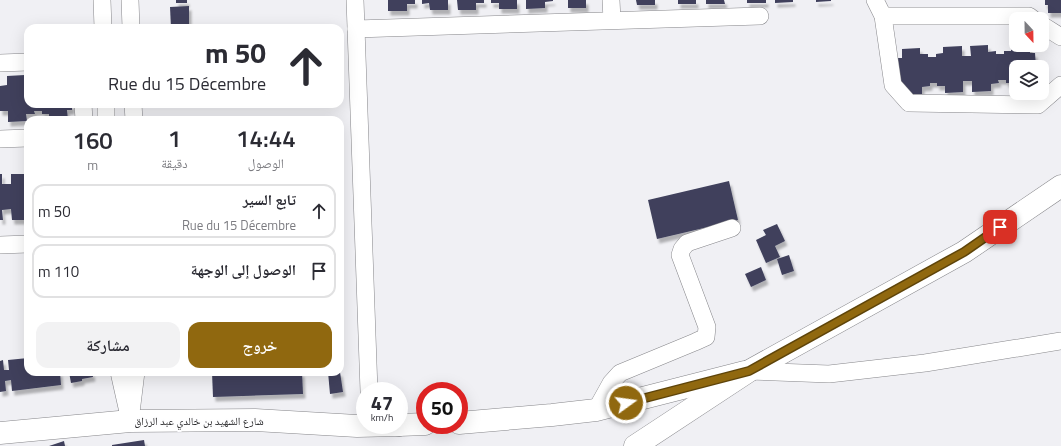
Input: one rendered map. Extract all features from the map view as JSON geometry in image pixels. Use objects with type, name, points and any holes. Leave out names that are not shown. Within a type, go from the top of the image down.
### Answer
[{"type":"main road","points":[[635,446],[749,371],[964,252],[1061,186]]},
{"type":"main road","points":[[468,422],[596,410],[749,371]]},
{"type":"main road","name":"شارع الشهيد بن خالدي عبد الرزاق","points":[[0,433],[130,421],[255,420],[356,426]]},
{"type":"street","points":[[102,0],[103,24]]},
{"type":"street","points":[[130,0],[131,24]]},
{"type":"street","points":[[355,0],[369,382]]},
{"type":"street","points":[[611,0],[612,20]]},
{"type":"street","points":[[875,0],[883,16],[893,85],[909,103],[1038,105],[1061,85]]},
{"type":"street","points":[[356,28],[760,16]]},
{"type":"street","points":[[883,16],[1009,16]]},
{"type":"street","points":[[1049,29],[1061,37]]},
{"type":"street","points":[[0,62],[24,62]]},
{"type":"street","points":[[0,139],[24,138]]},
{"type":"street","points":[[596,410],[611,383],[620,374],[706,337],[707,327],[680,255],[682,249],[687,243],[732,228]]},
{"type":"street","points":[[0,245],[24,244]]},
{"type":"street","points":[[749,371],[829,374],[925,363],[1061,342]]},
{"type":"street","points":[[119,376],[130,421]]},
{"type":"street","points":[[130,421],[136,376]]},
{"type":"building","points":[[176,0],[187,0],[187,3],[176,3]]},
{"type":"building","points":[[388,0],[415,0],[415,4],[407,4],[407,11],[388,11]]},
{"type":"building","points":[[422,0],[448,0],[448,10],[430,10],[429,3],[422,4]]},
{"type":"building","points":[[457,0],[484,0],[484,3],[476,3],[476,10],[458,10]]},
{"type":"building","points":[[491,0],[517,0],[517,9],[499,9],[499,3],[491,3]]},
{"type":"building","points":[[526,0],[553,1],[545,2],[545,8],[526,9]]},
{"type":"building","points":[[568,0],[586,0],[586,8],[568,8]]},
{"type":"building","points":[[636,0],[655,0],[655,5],[637,5]]},
{"type":"building","points":[[678,0],[696,0],[696,4],[678,4]]},
{"type":"building","points":[[706,0],[724,0],[725,4],[706,4]]},
{"type":"building","points":[[747,0],[766,0],[766,3],[747,3]]},
{"type":"building","points":[[775,0],[793,0],[793,2],[775,3]]},
{"type":"building","points":[[816,0],[831,0],[831,1],[816,2]]},
{"type":"building","points":[[1045,0],[1061,0],[1061,13],[1049,13],[1048,5],[1045,5]]},
{"type":"building","points":[[189,6],[189,24],[171,24],[170,7]]},
{"type":"building","points":[[988,45],[988,52],[996,51],[996,54],[1004,54],[1004,51],[1035,53],[1036,60],[1009,60],[1009,83],[1006,83],[1006,80],[998,80],[999,83],[991,84],[991,91],[972,92],[972,81],[963,81],[963,92],[945,93],[945,86],[937,86],[937,83],[930,83],[930,86],[922,87],[922,94],[904,94],[903,84],[898,84],[897,58],[902,58],[902,49],[920,48],[920,54],[928,54],[928,57],[936,57],[936,54],[943,53],[943,47],[962,46],[962,56],[971,56],[970,46]]},
{"type":"building","points":[[24,75],[24,108],[72,108],[72,110],[67,110],[68,116],[49,116],[49,114],[42,114],[42,111],[34,111],[35,114],[26,114],[26,116],[24,116],[24,121],[8,122],[8,111],[0,111],[0,86],[7,85],[7,76]]},
{"type":"building","points":[[0,174],[2,174],[2,184],[11,184],[11,174],[24,174],[24,220],[12,220],[11,209],[2,210],[3,220],[0,220]]},
{"type":"building","points":[[729,181],[738,220],[657,239],[648,200]]},
{"type":"building","points":[[777,224],[785,241],[775,246],[780,257],[766,263],[756,240],[766,235],[763,230]]},
{"type":"building","points":[[789,255],[794,271],[782,275],[777,259]]},
{"type":"building","points":[[761,267],[766,280],[751,287],[745,274]]},
{"type":"building","points":[[24,358],[24,376],[60,376],[61,385],[12,391],[11,380],[5,381],[6,391],[0,392],[0,361],[3,360],[4,370],[9,370],[8,360]]},
{"type":"building","points":[[70,376],[93,376],[82,379],[82,381],[71,383]]},
{"type":"building","points":[[212,376],[302,376],[303,394],[213,397]]},
{"type":"building","points":[[328,376],[341,376],[343,392],[330,394]]},
{"type":"building","points":[[144,440],[145,446],[112,446],[112,445]]},
{"type":"building","points":[[64,441],[65,446],[49,446]]},
{"type":"route","points":[[626,403],[749,371],[964,252],[1000,227]]}]
